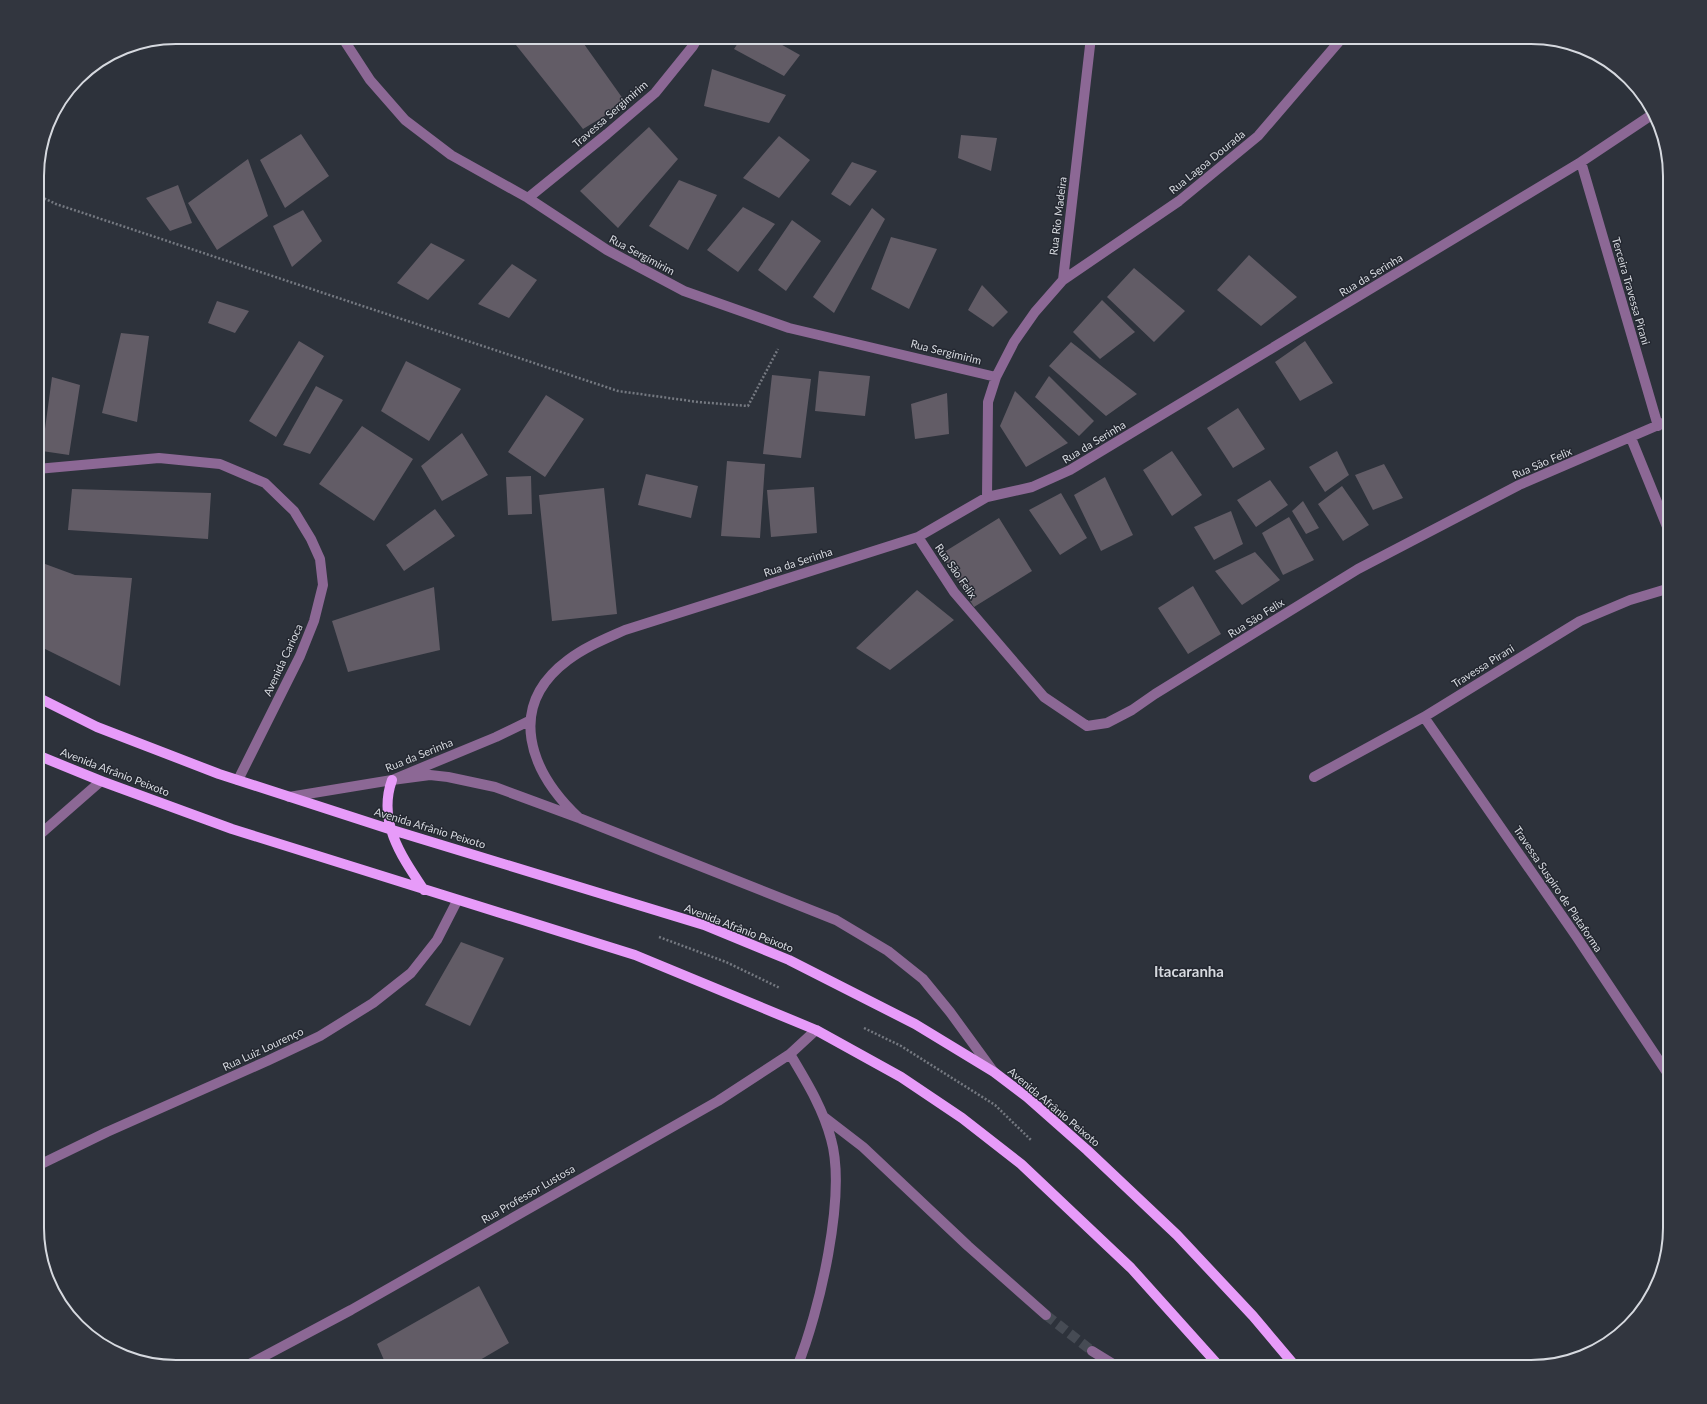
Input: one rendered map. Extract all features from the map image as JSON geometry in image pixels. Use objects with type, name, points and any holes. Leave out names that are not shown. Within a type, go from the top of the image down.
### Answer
[{"type":"main road","name":"Avenida Afrânio Peixoto","points":[[44,700],[97,727],[238,780],[389,829],[711,928],[789,960],[855,992],[915,1024],[994,1072],[1027,1097],[1087,1150],[1177,1235],[1253,1316],[1290,1360]]},
{"type":"main road","name":"Avenida Afrânio Peixoto","points":[[44,758],[101,781],[232,828],[457,901],[568,933],[635,955],[816,1030],[901,1077],[962,1118],[1021,1164],[1131,1268],[1214,1360]]},
{"type":"main road","points":[[392,780],[388,799],[389,829],[403,858],[424,890]]},
{"type":"street","name":"Rua Sergimirim","points":[[347,44],[370,80],[405,120],[451,155],[528,198],[607,250],[684,291],[789,328],[996,377]]},
{"type":"street","name":"Travessa Sergimirim","points":[[528,198],[655,93],[694,44]]},
{"type":"street","name":"Rua Rio Madeira","points":[[1063,280],[1090,44]]},
{"type":"street","name":"Rua Lagoa Dourada","points":[[1063,280],[1180,201],[1258,136],[1338,44]]},
{"type":"street","name":"Rua da Serinha","points":[[579,818],[567,807],[546,779],[533,747],[529,721],[538,694],[548,679],[568,660],[594,644],[625,630],[918,537],[987,497],[1032,487],[1070,470],[1581,162],[1649,117]]},
{"type":"street","name":"Terceira Travessa Pirani","points":[[1581,162],[1658,426]]},
{"type":"street","points":[[987,497],[988,402],[996,377],[1014,342],[1035,312],[1063,280]]},
{"type":"street","name":"Rua São Felix","points":[[918,537],[954,592],[1044,697],[1087,726],[1107,723],[1132,710],[1155,694],[1365,565],[1519,485],[1663,424]]},
{"type":"street","points":[[1631,438],[1663,517]]},
{"type":"street","name":"Avenida Carioca","points":[[44,468],[159,458],[220,464],[265,483],[294,511],[311,539],[320,559],[323,585],[314,621],[300,656],[238,780]]},
{"type":"street","name":"Travessa Pirani","points":[[1314,777],[1424,717],[1580,622],[1630,600],[1663,590]]},
{"type":"street","name":"Travessa Suspiro de Plataforma","points":[[1424,717],[1576,936],[1663,1066]]},
{"type":"street","name":"Rua da Serinha","points":[[289,797],[392,780],[496,737],[529,721]]},
{"type":"street","points":[[392,780],[430,775],[448,777],[495,787],[579,818],[836,920],[888,951],[923,979],[950,1012],[994,1072]]},
{"type":"street","points":[[44,831],[101,781]]},
{"type":"street","name":"Rua Luiz Lourenço","points":[[44,1163],[107,1132],[320,1036],[373,1003],[411,973],[437,940],[457,901]]},
{"type":"street","name":"Rua Professor Lustosa","points":[[257,1360],[351,1310],[718,1100],[790,1054],[816,1030]]},
{"type":"street","points":[[790,1054],[811,1089],[824,1116],[832,1140],[836,1182],[833,1219],[826,1268],[805,1348],[800,1360]]},
{"type":"street","points":[[824,1116],[863,1147],[968,1246],[1046,1315]]},
{"type":"street","points":[[1092,1351],[1107,1360]]},
{"type":"path","points":[[44,198],[56,204],[618,391],[698,402],[748,406],[789,328]]},
{"type":"building","points":[[515,44],[584,44],[626,103],[583,129]]},
{"type":"building","points":[[737,44],[780,44],[800,55],[784,76],[734,49]]},
{"type":"building","points":[[712,69],[786,95],[769,123],[704,106]]},
{"type":"building","points":[[649,127],[678,159],[618,228],[580,191]]},
{"type":"building","points":[[301,134],[329,176],[285,208],[260,160]]},
{"type":"building","points":[[961,135],[997,138],[991,171],[958,158]]},
{"type":"building","points":[[779,136],[810,160],[779,198],[743,178]]},
{"type":"building","points":[[248,159],[268,216],[217,250],[188,203]]},
{"type":"building","points":[[852,162],[877,171],[850,206],[831,194]]},
{"type":"building","points":[[679,180],[717,195],[688,250],[649,226]]},
{"type":"building","points":[[178,185],[192,223],[170,231],[146,198]]},
{"type":"building","points":[[743,207],[775,224],[738,272],[707,250]]},
{"type":"building","points":[[872,208],[885,219],[834,313],[813,297]]},
{"type":"building","points":[[303,210],[322,241],[292,267],[273,226]]},
{"type":"building","points":[[792,220],[821,241],[786,291],[758,270]]},
{"type":"building","points":[[891,237],[937,249],[909,309],[871,289]]},
{"type":"building","points":[[431,243],[465,260],[428,300],[397,283]]},
{"type":"building","points":[[1249,255],[1297,297],[1261,326],[1217,290]]},
{"type":"building","points":[[512,264],[537,280],[509,318],[478,304]]},
{"type":"building","points":[[1134,268],[1185,311],[1154,342],[1107,297]]},
{"type":"building","points":[[982,285],[1008,312],[993,327],[968,310]]},
{"type":"building","points":[[1102,300],[1135,332],[1100,359],[1073,332]]},
{"type":"building","points":[[217,301],[249,311],[235,333],[208,323]]},
{"type":"building","points":[[121,333],[149,336],[137,422],[102,413]]},
{"type":"building","points":[[299,341],[324,356],[276,437],[249,421]]},
{"type":"building","points":[[1305,341],[1333,383],[1300,401],[1275,362]]},
{"type":"building","points":[[1071,342],[1137,394],[1106,416],[1049,366]]},
{"type":"building","points":[[406,361],[461,389],[429,441],[381,411]]},
{"type":"building","points":[[819,371],[870,376],[865,416],[815,411]]},
{"type":"building","points":[[772,375],[811,379],[801,458],[763,454]]},
{"type":"building","points":[[1049,376],[1094,421],[1079,436],[1035,397]]},
{"type":"building","points":[[52,377],[80,385],[69,455],[44,451],[44,436]]},
{"type":"building","points":[[316,386],[343,400],[310,454],[283,445]]},
{"type":"building","points":[[1015,391],[1068,443],[1026,467],[1000,426]]},
{"type":"building","points":[[947,393],[949,434],[915,439],[911,404]]},
{"type":"building","points":[[546,395],[584,419],[545,477],[508,452]]},
{"type":"building","points":[[1238,408],[1265,449],[1233,468],[1207,428]]},
{"type":"building","points":[[362,426],[413,459],[374,521],[319,484]]},
{"type":"building","points":[[462,433],[488,475],[442,501],[421,466]]},
{"type":"building","points":[[1172,451],[1202,495],[1172,516],[1143,470]]},
{"type":"building","points":[[1337,451],[1349,475],[1325,492],[1309,467]]},
{"type":"building","points":[[727,461],[765,464],[760,538],[721,536]]},
{"type":"building","points":[[1384,464],[1403,498],[1373,510],[1355,475]]},
{"type":"building","points":[[646,474],[698,486],[691,518],[638,505]]},
{"type":"building","points":[[531,476],[532,514],[508,515],[506,477]]},
{"type":"building","points":[[1105,477],[1133,535],[1101,551],[1074,495]]},
{"type":"building","points":[[1270,480],[1288,505],[1256,527],[1237,500]]},
{"type":"building","points":[[1342,486],[1369,525],[1343,541],[1318,504]]},
{"type":"building","points":[[814,487],[817,533],[771,537],[767,490]]},
{"type":"building","points":[[604,488],[617,614],[552,621],[539,495]]},
{"type":"building","points":[[72,489],[211,493],[208,539],[68,530]]},
{"type":"building","points":[[1061,493],[1087,538],[1060,555],[1029,510]]},
{"type":"building","points":[[1303,501],[1319,528],[1306,534],[1292,511]]},
{"type":"building","points":[[435,509],[455,536],[404,571],[386,545]]},
{"type":"building","points":[[1231,511],[1243,544],[1214,560],[1194,527]]},
{"type":"building","points":[[1289,517],[1314,560],[1283,575],[1262,533]]},
{"type":"building","points":[[999,518],[1032,571],[974,607],[941,554]]},
{"type":"building","points":[[1255,552],[1280,580],[1242,605],[1215,571]]},
{"type":"building","points":[[44,564],[75,575],[132,578],[120,686],[44,648]]},
{"type":"building","points":[[1193,586],[1221,634],[1188,654],[1158,608]]},
{"type":"building","points":[[434,587],[440,650],[348,672],[332,621]]},
{"type":"building","points":[[917,590],[954,620],[890,670],[856,648]]},
{"type":"building","points":[[461,942],[504,958],[470,1026],[425,1005]]},
{"type":"building","points":[[479,1286],[509,1343],[480,1360],[384,1360],[377,1344]]},
{"type":"tunnel","points":[[1046,1315],[1092,1351]]},
{"type":"district","name":"Itacaranha","points":[[1189,972]]}]
